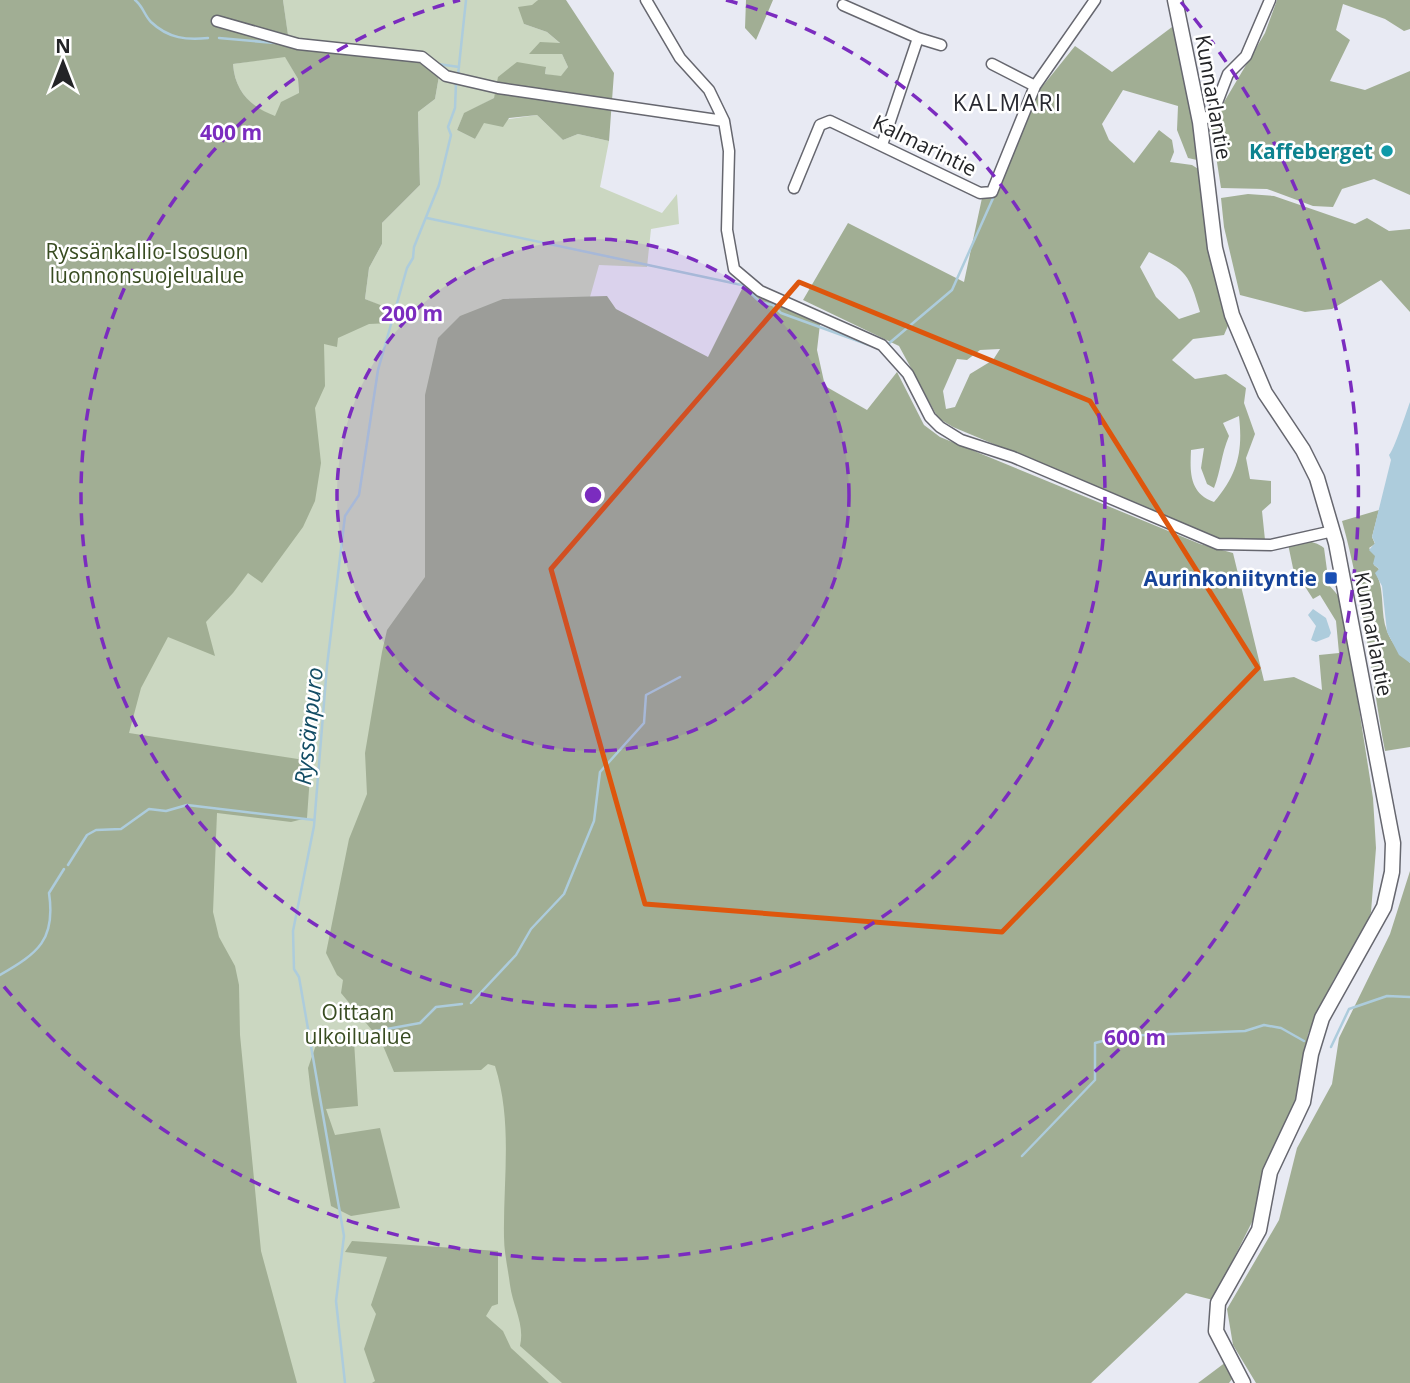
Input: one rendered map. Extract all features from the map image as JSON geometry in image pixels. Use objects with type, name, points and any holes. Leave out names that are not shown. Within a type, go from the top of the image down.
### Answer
[{"type":"main road","name":"Kunnarlantie","points":[[1175,0],[1200,122],[1215,248],[1232,315],[1265,393],[1310,463],[1333,531],[1390,822],[1392,872],[1379,920],[1315,1035],[1303,1102],[1270,1172],[1259,1230],[1218,1303],[1216,1331],[1243,1383]]},
{"type":"street","points":[[646,0],[680,58],[709,90],[724,121],[729,151],[727,230],[734,268],[760,291],[881,345],[908,374],[940,427],[961,440],[1013,457],[1218,544],[1271,545],[1333,531]]},
{"type":"street","name":"Kalmarintie","points":[[794,188],[820,125],[830,121],[980,193],[992,192],[1035,86],[1095,0]]},
{"type":"street","points":[[1200,122],[1213,113],[1228,74],[1246,56],[1269,0]]},
{"type":"street","points":[[843,5],[941,45]]},
{"type":"street","points":[[217,21],[298,44],[422,57],[446,76],[498,88],[724,121]]},
{"type":"street","points":[[882,145],[918,37]]},
{"type":"street","points":[[992,64],[1035,86]]},
{"type":"highlighted area","points":[[799,282],[1090,401],[1258,668],[1002,932],[645,904],[551,569]]},
{"type":"green space","name":"Oittaan ulkoilualue","points":[[0,0],[290,312],[402,315],[365,299],[369,268],[382,244],[382,223],[420,185],[418,112],[435,99],[439,76],[497,91],[494,98],[464,114],[457,130],[475,139],[483,123],[537,115],[563,140],[578,134],[609,141],[600,187],[662,213],[677,194],[679,224],[651,229],[647,267],[599,265],[590,297],[503,299],[1088,1383],[0,1383]]},
{"type":"green space","name":"Ryssänkallio-Isosuon luonnonsuojelualue","points":[[0,0],[283,0],[288,35],[303,41],[419,59],[439,76],[435,99],[418,112],[420,185],[382,223],[382,244],[369,268],[365,299],[406,315],[412,322],[369,324],[338,338],[337,347],[324,344],[325,386],[315,408],[321,463],[315,501],[303,527],[262,583],[248,573],[206,622],[215,656],[168,637],[141,688],[129,733],[311,761],[307,818],[291,822],[217,813],[213,912],[219,937],[235,966],[239,985],[240,1035],[261,1251],[297,1383],[0,1383]],"holes":[[[285,57],[298,79],[299,93],[281,102],[275,116],[246,97],[237,83],[233,64]]]},
{"type":"green space","points":[[283,0],[538,0],[524,24],[547,32],[561,44],[549,53],[562,54],[568,67],[561,77],[545,74],[546,68],[497,85],[448,75],[433,59],[422,54],[303,41],[288,36]]},
{"type":"green space","points":[[538,0],[566,0],[614,73],[609,141],[578,134],[563,140],[537,115],[509,118],[503,127],[484,123],[475,139],[457,130],[464,113],[494,98],[498,77],[517,62],[546,67],[545,74],[561,76],[568,67],[562,54],[529,54],[540,42],[560,43],[547,32],[524,24],[518,7],[532,5]]},
{"type":"green space","points":[[746,0],[773,0],[756,40],[745,28]]},
{"type":"green space","points":[[1277,0],[1410,0],[1410,29],[1404,31],[1385,19],[1343,4],[1336,30],[1350,40],[1330,81],[1365,90],[1410,71],[1410,195],[1374,179],[1342,189],[1333,207],[1313,206],[1267,189],[1221,188],[1211,124],[1265,33]]},
{"type":"green space","points":[[1176,24],[1201,154],[1197,160],[1188,158],[1177,130],[1178,106],[1123,90],[1102,124],[1109,140],[1134,163],[1159,130],[1172,140],[1174,152],[1170,162],[1192,165],[1203,172],[1230,321],[1224,335],[1193,339],[1172,360],[1195,379],[1226,374],[1246,388],[1244,403],[1255,434],[1246,458],[1250,479],[1271,481],[1271,503],[1262,511],[1265,540],[1222,540],[953,427],[938,418],[899,346],[803,300],[848,223],[964,282],[982,198],[997,191],[1033,98],[1075,46],[1112,72]],"holes":[[[1149,252],[1171,263],[1184,274],[1193,289],[1200,312],[1179,319],[1156,297],[1140,267]],[[1000,349],[993,360],[970,374],[955,407],[946,409],[943,391],[957,359],[967,360],[980,350]],[[1239,416],[1239,451],[1234,472],[1214,502],[1195,487],[1191,474],[1191,450],[1204,448],[1201,468],[1207,484],[1214,488],[1229,436],[1223,423]]]},
{"type":"green space","points":[[285,56],[298,79],[299,94],[275,117],[246,97],[237,83],[233,64]]},
{"type":"green space","points":[[1248,194],[1274,196],[1355,224],[1367,218],[1389,231],[1410,229],[1410,312],[1381,280],[1332,309],[1305,312],[1240,295],[1224,227],[1221,198]]},
{"type":"green space","points":[[743,287],[820,324],[817,350],[825,386],[867,410],[897,372],[924,425],[940,437],[1200,544],[1233,553],[1264,681],[1294,677],[1322,690],[1319,655],[1339,653],[1336,621],[1320,595],[1313,599],[1293,568],[1288,544],[1311,542],[1324,548],[1329,585],[1342,600],[1373,798],[1376,848],[1371,912],[1363,934],[1334,979],[1308,1034],[1298,1101],[1254,1218],[1213,1300],[1186,1293],[1091,1383],[562,1383],[520,1346],[520,1323],[511,1293],[505,1249],[504,1109],[495,1066],[488,1064],[481,1070],[394,1072],[381,1041],[341,993],[343,980],[337,975],[326,953],[349,839],[367,794],[365,753],[387,630],[425,577],[425,395],[438,338],[460,316],[503,299],[607,296],[616,309],[708,357]]},
{"type":"green space","points":[[1379,510],[1372,537],[1375,544],[1369,548],[1376,556],[1374,565],[1379,569],[1377,575],[1387,631],[1394,645],[1410,663],[1410,747],[1385,751],[1361,606],[1342,521]]},
{"type":"green space","points":[[1410,871],[1410,1383],[1256,1383],[1233,1345],[1227,1309],[1279,1220],[1297,1148],[1332,1084],[1339,1038],[1390,934]]},
{"type":"green space","points":[[354,1041],[358,1106],[326,1109],[335,1135],[380,1128],[400,1208],[351,1216],[331,1206],[308,1068],[316,1045]]},
{"type":"green space","points":[[352,1241],[498,1251],[498,1304],[492,1306],[486,1316],[503,1331],[511,1348],[549,1383],[372,1383],[375,1381],[364,1349],[376,1314],[371,1305],[387,1257],[345,1252]]},
{"type":"green space","points":[[1226,1362],[1232,1379],[1229,1383],[1198,1383]]},
{"type":"water","points":[[1410,402],[1410,663],[1399,655],[1387,632],[1382,586],[1375,573],[1379,569],[1373,564],[1375,556],[1369,550],[1375,543],[1372,537],[1391,460],[1389,455]]},
{"type":"water","points":[[1313,609],[1326,618],[1331,633],[1329,637],[1316,642],[1311,640],[1316,626],[1308,615]]},
{"type":"waterway","points":[[135,0],[151,22],[165,32],[185,38],[208,38]]},
{"type":"waterway","name":"Ryssänpuro","points":[[458,75],[466,0]]},
{"type":"waterway","points":[[219,38],[275,43]]},
{"type":"waterway","points":[[438,64],[459,67]]},
{"type":"waterway","name":"Ryssänpuro","points":[[345,1383],[336,1301],[344,1236],[299,977],[294,969],[293,931],[314,826],[327,666],[345,516],[359,495],[378,370],[407,268],[439,185],[451,135],[448,127],[455,108],[456,83]]},
{"type":"waterway","points":[[887,345],[952,290],[994,196]]},
{"type":"waterway","points":[[427,218],[742,285],[760,302],[773,305],[781,313],[869,345]]},
{"type":"waterway","points":[[471,1003],[516,955],[531,929],[564,894],[594,821],[600,772],[644,723],[646,695],[680,677]]},
{"type":"waterway","points":[[68,865],[87,835],[96,830],[121,829],[149,809],[166,811],[187,805],[314,820]]},
{"type":"waterway","points":[[0,975],[25,960],[47,934],[50,923],[49,893],[64,869]]},
{"type":"waterway","points":[[1331,1047],[1349,1009],[1387,996],[1410,997]]},
{"type":"waterway","points":[[310,1043],[420,1023],[436,1007],[462,1004]]},
{"type":"waterway","points":[[1022,1156],[1095,1080],[1095,1043],[1122,1036],[1245,1031],[1264,1025],[1281,1028],[1304,1041]]},
{"type":"place","name":"Kaffeberget","points":[[1387,151]]},
{"type":"place","name":"Aurinkoniityntie","points":[[1331,578]]},
{"type":"district","name":"KALMARI","points":[[1008,102]]}]
